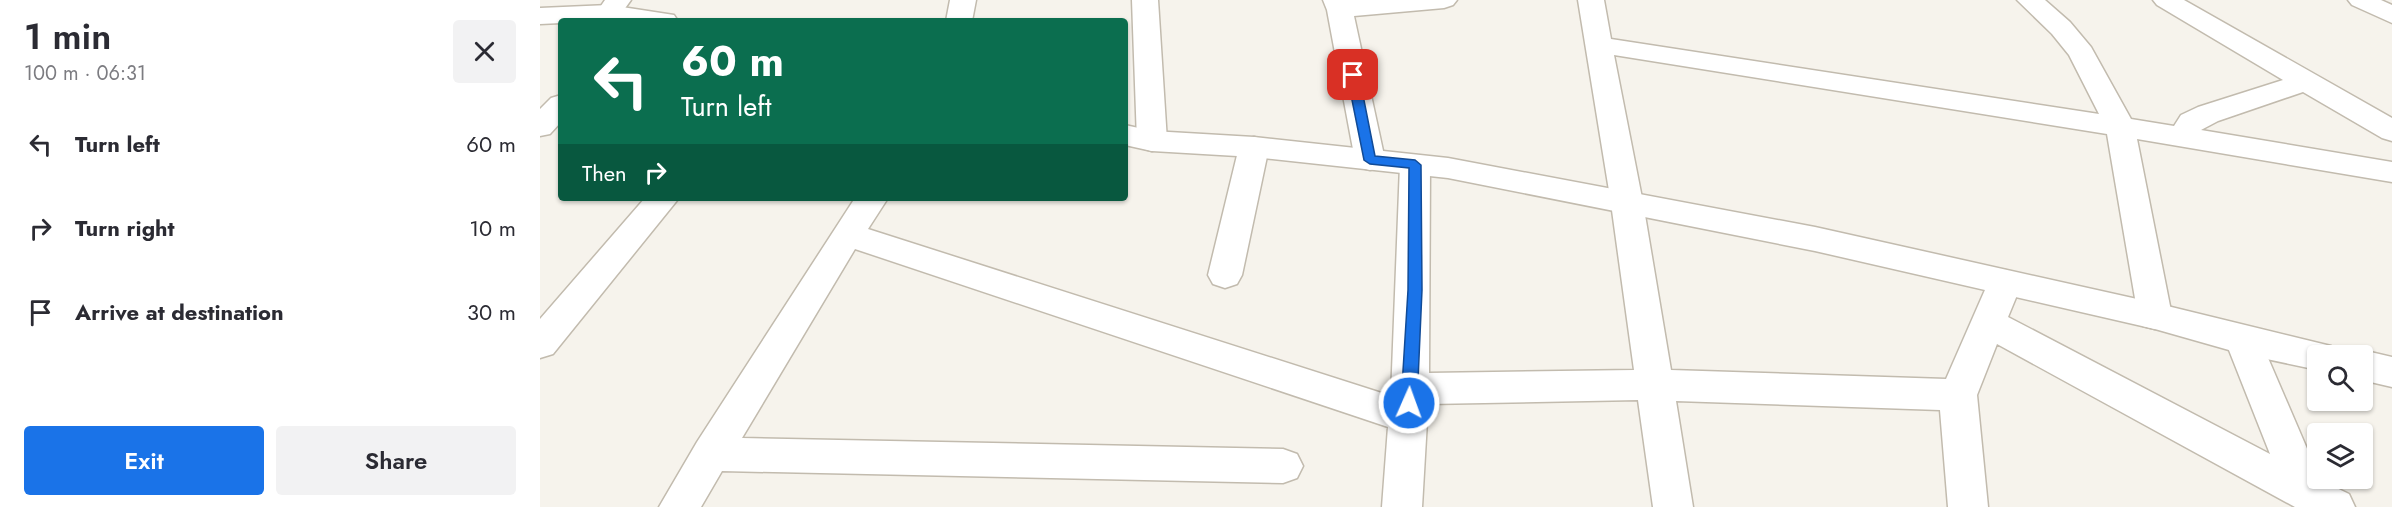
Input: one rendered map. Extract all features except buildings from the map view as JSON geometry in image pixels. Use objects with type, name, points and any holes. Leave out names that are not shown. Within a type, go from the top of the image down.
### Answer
[{"type":"street","points":[[960,18],[963,0]]},
{"type":"street","points":[[1145,0],[1138,138],[1254,147],[1448,168],[1815,239],[2155,316],[2243,340],[2307,354]]},
{"type":"street","points":[[1370,160],[1338,5],[1444,0]]},
{"type":"street","points":[[1591,0],[1627,203],[1673,507]]},
{"type":"street","points":[[2030,0],[2061,28],[2081,53],[2120,126],[2155,316]]},
{"type":"street","points":[[2166,0],[2390,128]]},
{"type":"street","points":[[2361,0],[2392,15]]},
{"type":"street","points":[[540,16],[614,7],[643,18]]},
{"type":"street","points":[[1599,45],[2120,126],[2392,172]]},
{"type":"street","points":[[2182,136],[2191,122],[2208,114],[2307,81]]},
{"type":"street","points":[[540,127],[558,107]]},
{"type":"street","points":[[1226,275],[1254,147]]},
{"type":"street","points":[[1402,507],[1415,290],[1415,165]]},
{"type":"street","points":[[540,344],[660,201]]},
{"type":"street","points":[[679,507],[847,234],[870,201]]},
{"type":"street","points":[[847,234],[1409,403],[1654,385],[1958,394]]},
{"type":"street","points":[[1968,507],[1958,394],[2005,283]]},
{"type":"street","points":[[1988,322],[2335,507]]},
{"type":"street","points":[[2243,340],[2289,452],[2299,489]]},
{"type":"street","points":[[2373,368],[2392,372]]},
{"type":"street","points":[[711,454],[1283,466]]},
{"type":"route","points":[[1353,75],[1370,160],[1415,165],[1415,290],[1409,403]]}]
